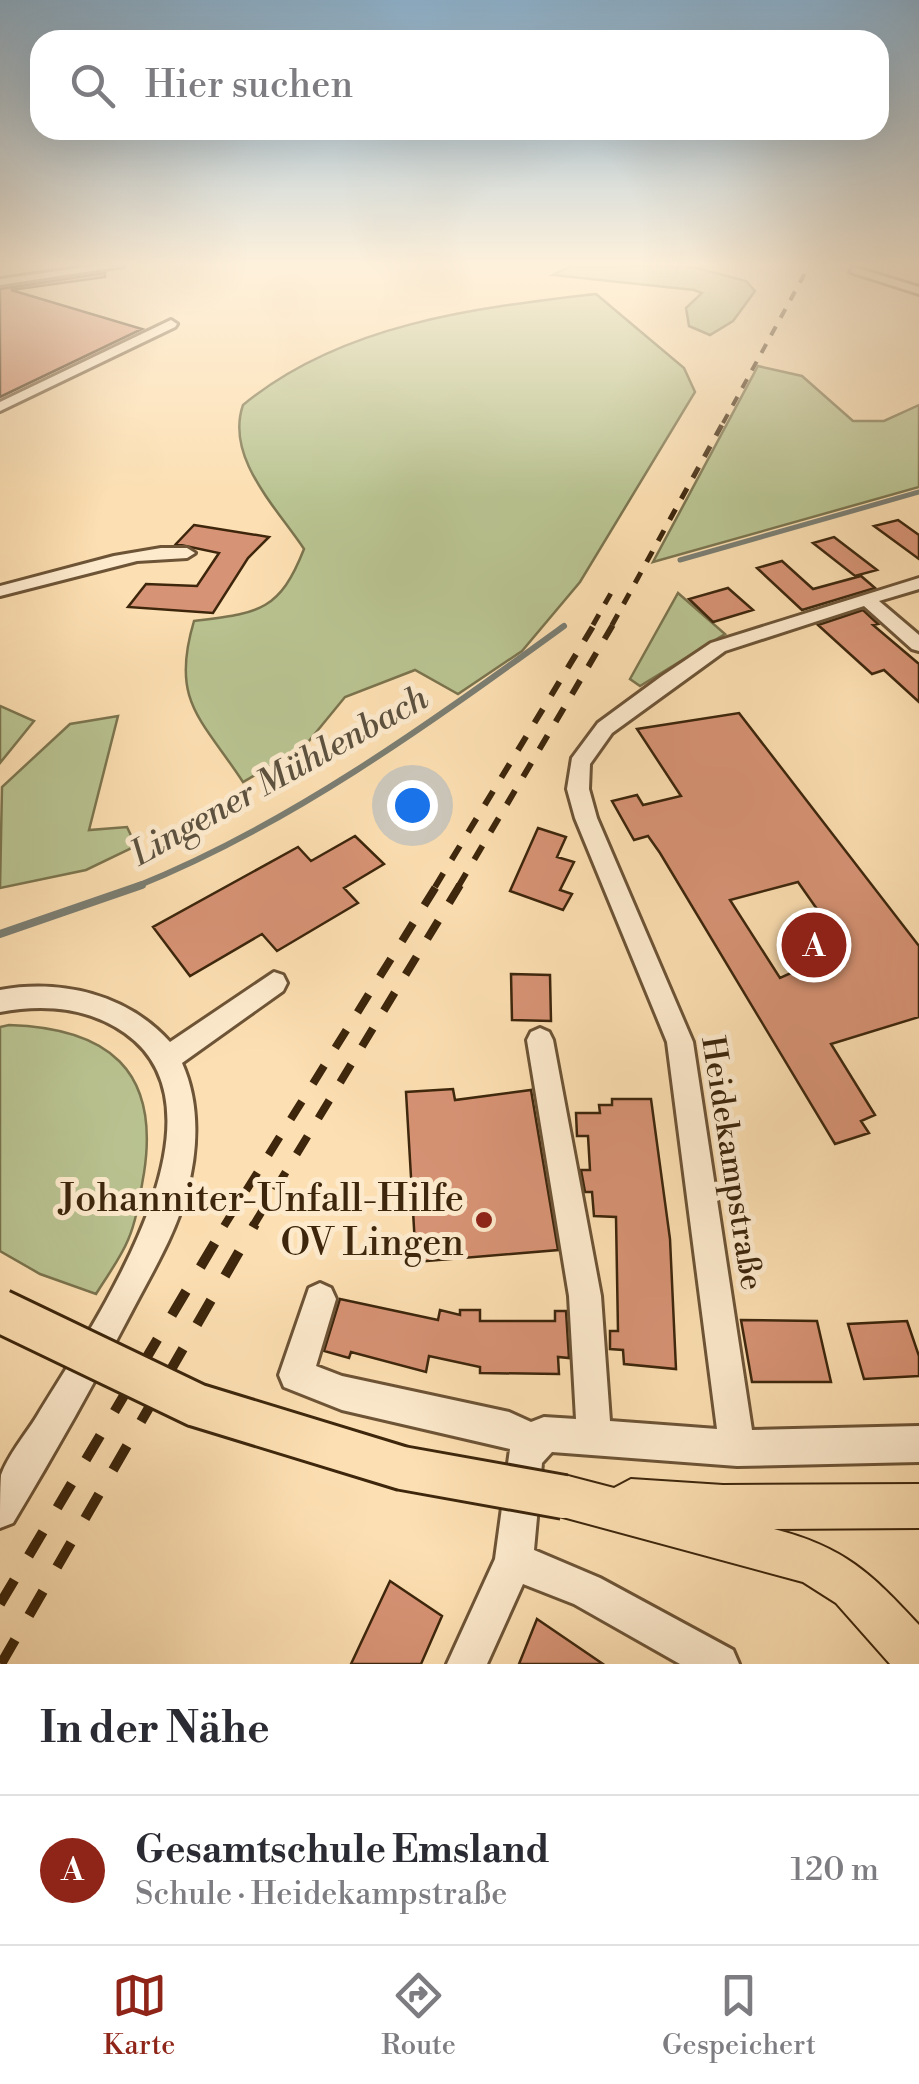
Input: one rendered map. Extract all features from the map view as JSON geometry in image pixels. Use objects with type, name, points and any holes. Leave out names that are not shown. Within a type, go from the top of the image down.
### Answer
[{"type":"main road","points":[[0,1311],[196,1405],[402,1468],[725,1523],[919,1506]]},
{"type":"main road","points":[[725,1523],[814,1562],[852,1588],[919,1660]]},
{"type":"street","points":[[0,407],[131,344]]},
{"type":"street","points":[[0,591],[24,588],[117,557],[187,552]]},
{"type":"street","name":"Heidekampstraße","points":[[737,1448],[680,1042],[586,818],[578,789],[579,762],[605,728],[718,647],[919,582]]},
{"type":"street","points":[[864,598],[919,645]]},
{"type":"street","points":[[168,1058],[274,983]]},
{"type":"street","points":[[0,1000],[29,994],[97,1005],[142,1028],[168,1058],[180,1098],[181,1143],[173,1191],[80,1378],[0,1510]]},
{"type":"street","points":[[540,1040],[585,1296],[594,1435]]},
{"type":"street","points":[[320,1299],[296,1374],[342,1393],[489,1424],[534,1442]]},
{"type":"street","points":[[467,1664],[516,1545],[525,1456],[534,1442],[553,1432],[737,1448],[919,1444]]},
{"type":"street","points":[[516,1545],[719,1664]]},
{"type":"green space","points":[[351,344],[655,344],[684,368],[695,392],[580,582],[522,651],[458,694],[415,670],[345,697],[304,747],[243,782],[194,708],[188,690],[187,648],[194,621],[250,612],[263,606],[275,598],[295,570],[304,549],[256,481],[241,444],[239,424],[243,405],[322,355]]},
{"type":"green space","points":[[758,366],[802,376],[853,421],[884,421],[919,405],[919,487],[653,562]]},
{"type":"green space","points":[[678,593],[725,634],[640,686],[630,679]]},
{"type":"green space","points":[[0,706],[34,721],[0,763]]},
{"type":"green space","points":[[118,716],[89,830],[127,827],[136,846],[86,870],[0,888],[2,787],[70,724]]},
{"type":"green space","points":[[0,1027],[74,1035],[99,1046],[120,1062],[144,1107],[147,1137],[136,1215],[125,1247],[96,1294],[40,1274],[0,1251]]},
{"type":"building","points":[[0,344],[111,344],[0,397]]},
{"type":"building","points":[[898,520],[919,535],[919,559],[874,526]]},
{"type":"building","points":[[194,525],[269,537],[248,558],[213,613],[128,607],[146,584],[197,586],[219,553],[176,544]]},
{"type":"building","points":[[834,537],[877,570],[855,576],[813,543]]},
{"type":"building","points":[[782,561],[813,589],[861,576],[875,588],[802,610],[757,568]]},
{"type":"building","points":[[728,588],[753,610],[713,622],[689,599]]},
{"type":"building","points":[[863,610],[878,624],[873,625],[919,664],[919,702],[884,670],[872,674],[818,625]]},
{"type":"building","points":[[739,713],[919,946],[919,1017],[831,1044],[875,1115],[861,1121],[869,1133],[835,1144],[660,853],[648,836],[634,840],[612,801],[637,795],[643,805],[681,796],[637,729]],"holes":[[[798,882],[845,949],[780,978],[730,900]]]},
{"type":"building","points":[[538,828],[566,837],[557,857],[574,862],[560,890],[572,894],[563,910],[510,891]]},
{"type":"building","points":[[355,836],[384,864],[344,888],[358,903],[277,951],[262,934],[190,976],[153,927],[298,847],[311,861]]},
{"type":"building","points":[[511,974],[550,975],[551,1021],[512,1020]]},
{"type":"building","name":"Johanniter-Unfall-Hilfe OV Lingen","points":[[453,1089],[455,1100],[531,1090],[558,1250],[416,1262],[406,1092]]},
{"type":"building","points":[[612,1099],[651,1099],[670,1239],[676,1369],[624,1364],[623,1350],[610,1349],[610,1331],[618,1331],[616,1217],[594,1216],[592,1192],[585,1192],[581,1170],[590,1170],[588,1136],[577,1136],[576,1113],[600,1113],[599,1105],[612,1105]]},
{"type":"building","points":[[340,1299],[438,1320],[440,1310],[460,1315],[460,1310],[480,1310],[480,1321],[555,1321],[555,1311],[566,1311],[569,1358],[558,1357],[559,1374],[480,1373],[480,1367],[429,1356],[426,1372],[351,1352],[349,1358],[324,1351]]},
{"type":"building","points":[[741,1320],[817,1321],[831,1382],[752,1382]]},
{"type":"building","points":[[907,1321],[919,1356],[919,1376],[864,1379],[848,1324]]},
{"type":"building","points":[[390,1581],[442,1616],[421,1664],[351,1664]]},
{"type":"building","points":[[537,1619],[603,1664],[519,1664]]},
{"type":"waterway","name":"Lingener Mühlenbach","points":[[680,560],[919,492]]},
{"type":"waterway","points":[[135,887],[249,834],[304,803],[410,735],[564,626]]},
{"type":"waterway","name":"Lingener Mühlenbach","points":[[0,934],[142,885]]},
{"type":"railway","points":[[723,423],[766,344]]},
{"type":"railway","points":[[612,625],[724,421]]},
{"type":"railway","points":[[593,625],[615,586]]},
{"type":"railway","points":[[435,887],[595,623]]},
{"type":"railway","points":[[458,887],[614,623]]},
{"type":"railway","points":[[224,1226],[437,885]]},
{"type":"railway","points":[[253,1226],[460,885]]},
{"type":"railway","points":[[0,1604],[226,1224]]},
{"type":"railway","points":[[1,1664],[255,1224]]},
{"type":"place","name":"Gesamtschule Emsland","points":[[814,945]]},
{"type":"place","name":"Johanniter-Unfall-Hilfe OV Lingen","points":[[484,1220]]}]
